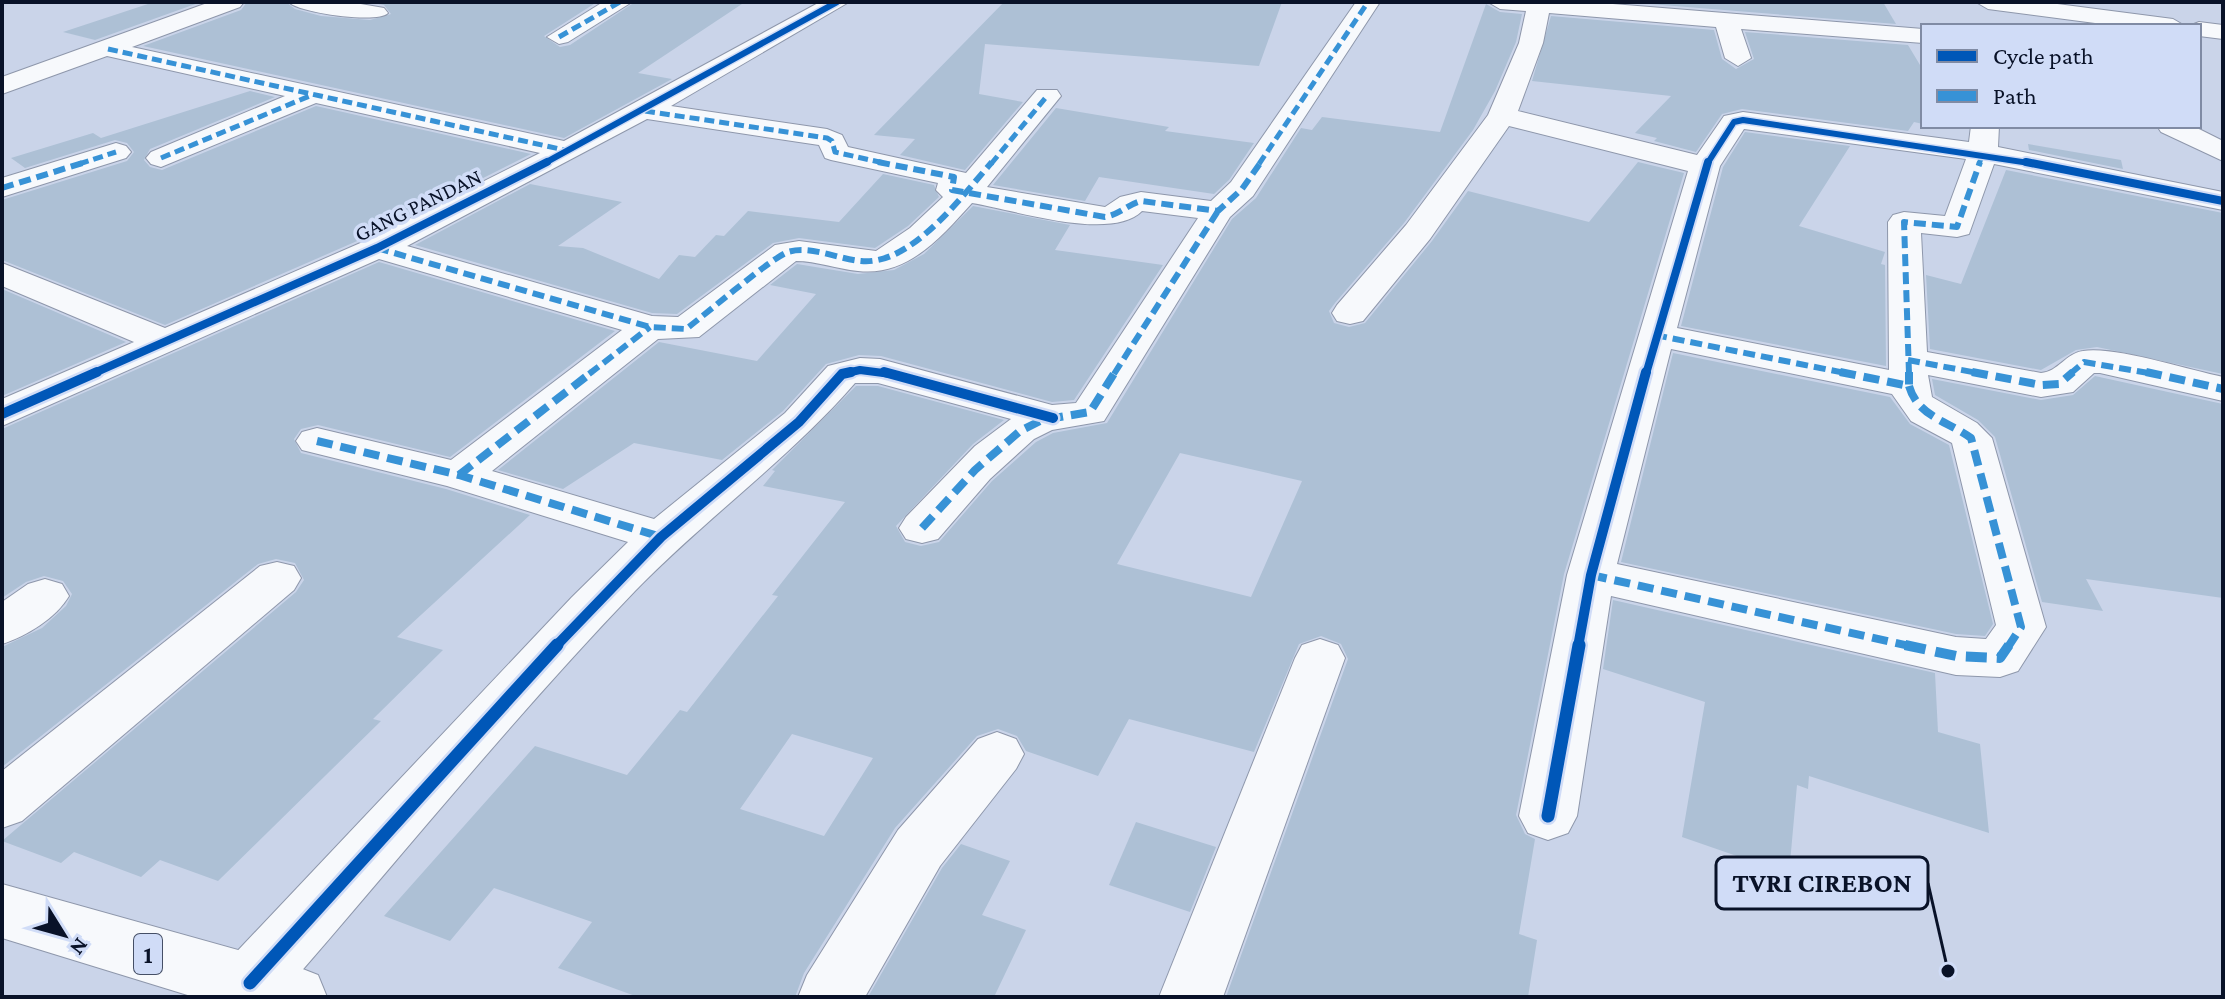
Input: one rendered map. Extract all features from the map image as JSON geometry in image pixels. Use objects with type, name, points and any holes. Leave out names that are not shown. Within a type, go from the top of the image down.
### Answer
[{"type":"main road","points":[[2,86],[232,2]]},
{"type":"main road","points":[[301,2],[376,13]]},
{"type":"main road","points":[[559,37],[620,2]]},
{"type":"main road","name":"GANG PANDAN","points":[[2,414],[377,248],[569,151],[837,2]]},
{"type":"main road","points":[[922,528],[982,464],[1023,429],[1053,418],[1080,415],[1096,405],[1218,211],[1242,189],[1368,2]]},
{"type":"main road","points":[[1500,2],[1588,5],[1614,11],[1647,7],[1726,19],[1768,12],[1849,29],[1921,36]]},
{"type":"main road","points":[[1988,2],[2158,24]]},
{"type":"main road","points":[[2173,2],[2186,24]]},
{"type":"main road","points":[[1350,313],[1418,232],[1502,116],[1531,43],[1539,5]]},
{"type":"main road","points":[[1614,11],[1614,39]]},
{"type":"main road","points":[[1726,19],[1738,58]]},
{"type":"main road","points":[[1849,29],[1857,54]]},
{"type":"main road","points":[[2201,42],[2223,32]]},
{"type":"main road","points":[[108,49],[569,151]]},
{"type":"main road","points":[[161,158],[312,95]]},
{"type":"main road","points":[[377,248],[650,327],[686,329],[787,252],[804,251],[866,262],[896,255],[965,193],[1047,96]]},
{"type":"main road","points":[[641,110],[827,138],[832,141],[835,152],[954,177],[956,181],[950,188],[965,193],[1105,217],[1121,214],[1141,201],[1218,211]]},
{"type":"main road","points":[[1502,116],[1705,166]]},
{"type":"main road","points":[[1548,816],[1591,575],[1655,335],[1705,166],[1732,130],[1732,124],[1740,120],[1984,140],[2223,201]]},
{"type":"main road","points":[[2175,128],[2223,152]]},
{"type":"main road","points":[[1591,575],[1956,656],[2000,658],[2021,627],[1971,438],[1959,427],[1919,410],[1910,398],[1908,373],[1904,222],[1957,227],[1984,140]]},
{"type":"main road","points":[[2,188],[116,152]]},
{"type":"main road","points":[[2,273],[166,342]]},
{"type":"main road","points":[[459,475],[650,327]]},
{"type":"main road","points":[[1655,335],[1908,373],[2041,385],[2059,384],[2084,362],[2100,362],[2223,389]]},
{"type":"main road","points":[[272,990],[589,609],[661,537],[799,422],[830,385],[849,371],[880,371],[1053,418]]},
{"type":"main road","points":[[317,441],[459,475],[661,537]]},
{"type":"main road","points":[[2,804],[277,578]]},
{"type":"main road","points":[[2,626],[45,596]]},
{"type":"main road","points":[[1191,997],[1320,658]]},
{"type":"main road","points":[[830,997],[919,848],[997,754]]},
{"type":"main road","name":"1","points":[[2,911],[272,990]]},
{"type":"building","points":[[154,2],[201,2],[95,40],[63,32]]},
{"type":"building","points":[[247,2],[286,2],[295,9],[321,16],[370,20],[391,14],[384,5],[367,2],[597,2],[544,36],[560,47],[570,45],[635,2],[745,2],[638,73],[672,79],[564,138],[143,46],[241,10]]},
{"type":"building","points":[[1004,2],[1282,2],[1259,66],[985,44],[979,94],[1023,102],[965,170],[900,155],[915,139],[874,135]]},
{"type":"building","points":[[1625,2],[1883,2],[1896,24]]},
{"type":"building","points":[[1486,4],[1500,12],[1522,14],[1516,42],[1495,91],[1473,130],[1404,223],[1329,311],[1334,323],[1349,327],[1365,323],[1468,191],[1589,222],[1638,162],[1684,173],[1564,574],[1516,815],[1525,834],[1535,839],[1519,934],[1537,940],[1528,997],[1226,997],[1348,659],[1341,644],[1321,636],[1299,644],[1254,752],[1129,719],[1098,776],[1026,751],[1017,736],[998,729],[977,736],[895,828],[804,973],[795,997],[638,997],[558,968],[592,922],[494,888],[450,941],[384,916],[535,746],[627,775],[680,710],[687,712],[778,596],[772,595],[845,502],[763,486],[775,471],[772,470],[856,386],[878,386],[1004,420],[973,444],[896,526],[905,542],[921,546],[939,542],[992,481],[1036,442],[1053,433],[1107,423],[1232,219],[1256,198],[1301,128],[1312,130],[1322,117],[1440,132]],"holes":[[[1180,453],[1302,481],[1251,597],[1117,564]],[[792,734],[873,758],[824,836],[740,809]]]},
{"type":"building","points":[[1551,16],[1714,30],[1722,59],[1736,69],[1754,59],[1745,32],[1908,45],[1921,67],[1921,124],[1914,122],[1908,131],[1742,109],[1722,114],[1696,152],[1635,133],[1671,96],[1532,81]]},
{"type":"building","points":[[250,91],[275,97],[150,149],[144,160],[150,167],[162,170],[316,106],[531,154],[364,238],[165,325],[2,260],[2,200],[127,161],[134,152],[127,143],[115,140],[25,168],[11,158],[93,133],[101,138]]},
{"type":"building","points":[[1056,108],[1169,127],[1165,131],[1254,143],[1229,180],[1214,194],[1099,177],[1085,201],[993,185]]},
{"type":"building","points":[[1745,132],[1850,146],[1799,226],[1885,252],[1881,264],[1885,265],[1886,366],[1681,326],[1723,167]]},
{"type":"building","points":[[2028,144],[2121,160],[2123,169],[2029,150]]},
{"type":"building","points":[[2006,170],[2223,213],[2223,374],[2097,347],[2076,350],[2041,370],[1930,349],[1926,275],[1961,284]]},
{"type":"building","points":[[883,174],[934,185],[939,197],[908,226],[875,248],[799,238],[773,243],[677,314],[652,313],[415,245],[530,184],[622,202],[558,246],[583,248],[659,279],[679,255],[695,257],[716,235],[724,236],[748,211],[839,222]]},
{"type":"building","points":[[973,206],[1070,225],[1055,250],[1163,265],[1074,400],[1052,402],[881,356],[859,355],[826,364],[783,411],[722,460],[634,443],[563,489],[498,470],[659,342],[757,361],[816,294],[770,285],[797,264],[858,274],[894,270],[924,254]]},
{"type":"building","points":[[379,262],[615,331],[450,457],[318,425],[301,429],[294,439],[301,453],[446,489],[530,515],[397,637],[443,650],[373,719],[381,721],[218,881],[160,860],[141,877],[74,852],[61,863],[2,841],[296,592],[304,580],[295,563],[276,559],[258,564],[2,767],[2,647],[42,628],[66,606],[72,594],[63,581],[44,576],[26,582],[2,598],[2,429]]},
{"type":"building","points":[[2,289],[126,342],[2,396]]},
{"type":"building","points":[[1673,353],[1890,397],[1910,424],[1949,445],[1993,624],[1985,636],[1956,634],[1621,562]]},
{"type":"building","points":[[2095,376],[2223,404],[2223,598],[2086,579],[2103,611],[2042,602],[1995,437],[1978,420],[1935,395],[1932,379],[2041,400],[2073,395]]},
{"type":"building","points":[[1613,600],[1935,673],[1938,732],[1980,744],[1989,833],[1809,776],[1808,789],[1797,785],[1789,874],[1682,837],[1705,702],[1603,669]]},
{"type":"building","points":[[1136,822],[1216,847],[1190,912],[1109,885]]},
{"type":"building","points":[[961,844],[1010,861],[982,915],[1026,930],[994,997],[868,997],[942,868]]},
{"type":"marked path","points":[[559,37],[620,2]]},
{"type":"marked path","points":[[645,111],[827,138],[832,141],[835,152],[841,154],[954,177],[952,190],[1105,217],[1121,214],[1131,204],[1141,201],[1218,211],[1242,189],[1368,2]]},
{"type":"marked path","points":[[108,49],[569,151]]},
{"type":"marked path","points":[[161,158],[312,95]]},
{"type":"marked path","points":[[377,248],[650,327],[686,329],[787,252],[811,252],[872,262],[901,252],[969,188],[1047,96]]},
{"type":"marked path","points":[[2,188],[116,152]]},
{"type":"marked path","points":[[1655,335],[1909,386],[1904,222],[1957,227],[1983,153]]},
{"type":"marked path","points":[[922,528],[1004,442],[1035,422],[1090,412],[1218,211]]},
{"type":"marked path","points":[[459,475],[650,327]]},
{"type":"marked path","points":[[1908,360],[2041,385],[2059,384],[2084,362],[2100,362],[2223,389]]},
{"type":"marked path","points":[[1591,575],[1956,656],[2000,658],[2021,627],[1971,438],[1925,412],[1912,397],[1909,386]]},
{"type":"marked path","points":[[317,441],[459,475],[661,537]]},
{"type":"cycle path","points":[[2,414],[377,248],[597,136],[837,2]]},
{"type":"cycle path","points":[[1548,816],[1591,575],[1619,467],[1705,166],[1734,122],[1743,120],[1983,153],[2223,201]]},
{"type":"cycle path","points":[[250,983],[589,609],[661,537],[799,422],[842,374],[860,370],[880,371],[1053,418]]},
{"type":"place","name":"TVRI CIREBON","points":[[1948,971]]}]
